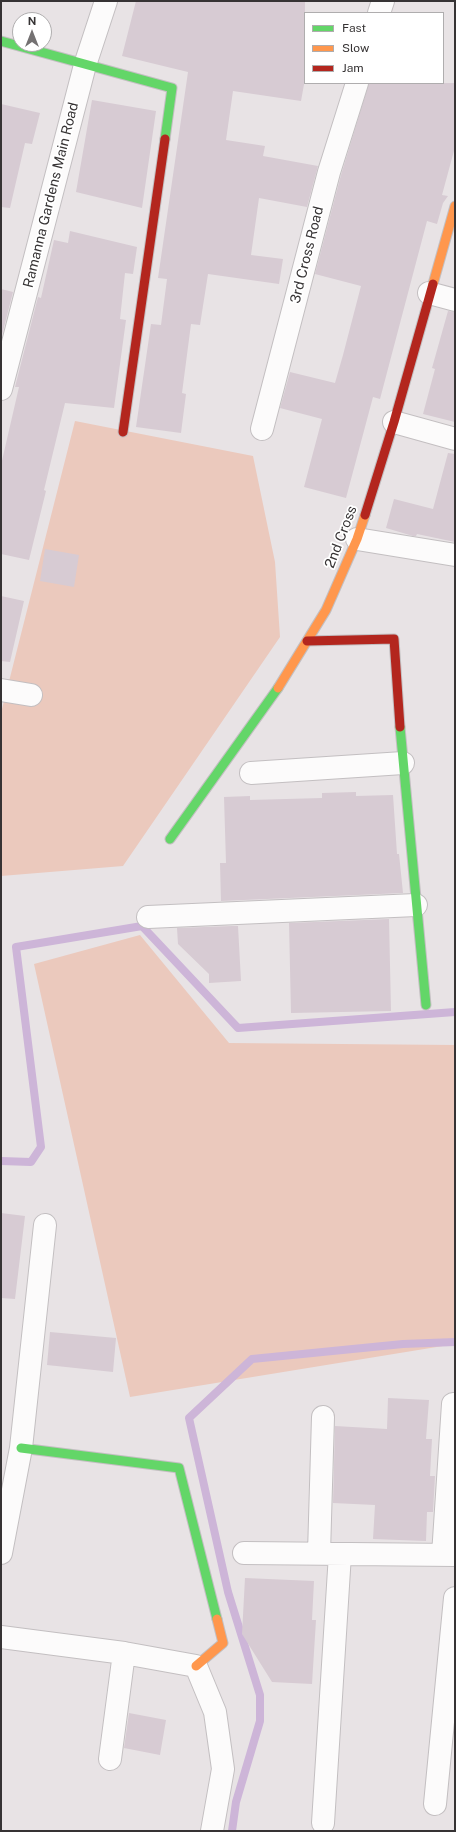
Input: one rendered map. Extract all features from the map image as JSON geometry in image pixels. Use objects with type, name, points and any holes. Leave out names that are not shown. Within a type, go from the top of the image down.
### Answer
[{"type":"street","name":"Ramanna Gardens Main Road","points":[[1,389],[85,64],[106,1]]},
{"type":"street","points":[[379,12],[383,1]]},
{"type":"street","points":[[1,41],[172,88],[123,432]]},
{"type":"street","name":"3rd Cross Road","points":[[262,429],[329,172],[357,84]]},
{"type":"street","name":"2nd Cross","points":[[170,839],[276,691],[326,610],[357,539],[394,422],[429,293],[455,206]]},
{"type":"street","points":[[429,293],[455,300]]},
{"type":"street","points":[[394,422],[455,439]]},
{"type":"street","points":[[357,539],[455,555]]},
{"type":"street","points":[[307,641],[394,639],[403,763],[426,1005]]},
{"type":"street","points":[[1,690],[31,695]]},
{"type":"street","points":[[251,773],[403,763]]},
{"type":"street","points":[[148,918],[416,906]]},
{"type":"street","points":[[1,1553],[21,1448],[45,1225]]},
{"type":"street","points":[[244,1553],[449,1555],[453,1404]]},
{"type":"street","points":[[319,1553],[323,1417]]},
{"type":"street","points":[[21,1448],[179,1468],[223,1643],[196,1666]]},
{"type":"street","points":[[323,1823],[340,1554]]},
{"type":"street","points":[[435,1804],[455,1598]]},
{"type":"street","points":[[1,1637],[124,1653],[196,1666]]},
{"type":"street","points":[[110,1759],[124,1653]]},
{"type":"street","points":[[196,1666],[216,1712],[223,1769],[212,1831]]},
{"type":"shaded area","points":[[75,421],[253,456],[275,562],[280,637],[123,866],[1,876],[1,713]]},
{"type":"shaded area","points":[[140,935],[229,1043],[455,1045],[455,1344],[130,1397],[34,964]]},
{"type":"building","points":[[136,1],[305,1],[304,84],[301,101],[233,91],[226,140],[265,146],[263,156],[318,166],[307,207],[259,198],[251,255],[283,259],[279,284],[208,274],[200,325],[191,324],[182,393],[186,394],[181,433],[136,427],[151,324],[161,325],[167,279],[158,278],[188,72],[122,56]]},
{"type":"building","points":[[455,83],[455,147],[442,195],[448,196],[443,203],[437,224],[427,221],[380,399],[373,397],[346,498],[304,487],[322,419],[280,408],[290,372],[335,383],[343,355],[361,286],[315,274],[341,175],[369,84]]},
{"type":"building","points":[[92,100],[156,111],[142,208],[76,192]]},
{"type":"building","points":[[1,104],[40,113],[32,144],[25,143],[10,208],[1,207]]},
{"type":"building","points":[[70,231],[137,247],[133,274],[125,273],[120,319],[126,320],[114,408],[65,403],[29,560],[1,554],[1,465],[19,387],[15,387],[38,297],[41,298],[54,240],[68,243]]},
{"type":"building","points":[[1,289],[13,292],[1,339]]},
{"type":"building","points":[[448,311],[455,312],[455,422],[423,414],[435,369],[432,368]]},
{"type":"building","points":[[448,453],[455,454],[455,542],[417,534],[416,536],[413,536],[386,528],[394,499],[433,509]]},
{"type":"building","points":[[45,549],[79,555],[74,587],[40,581]]},
{"type":"building","points":[[1,596],[24,601],[10,662],[1,661]]},
{"type":"building","points":[[356,792],[356,796],[393,795],[397,854],[399,854],[403,893],[221,901],[220,863],[226,863],[224,797],[250,796],[250,800],[322,798],[322,793]]},
{"type":"building","points":[[389,919],[391,1011],[291,1013],[289,923]]},
{"type":"building","points":[[238,926],[241,981],[209,983],[209,974],[178,944],[177,928]]},
{"type":"building","points":[[1,1213],[25,1216],[15,1299],[1,1298]]},
{"type":"building","points":[[50,1332],[116,1338],[113,1372],[47,1365]]},
{"type":"building","points":[[388,1398],[429,1400],[426,1439],[432,1439],[430,1476],[435,1476],[433,1512],[427,1512],[426,1541],[373,1539],[375,1505],[333,1503],[335,1426],[387,1429]]},
{"type":"building","points":[[245,1578],[314,1581],[312,1620],[316,1620],[312,1684],[272,1682],[242,1634]]},
{"type":"building","points":[[129,1713],[166,1720],[160,1755],[124,1748]]},
{"type":"waterway","points":[[1,1161],[31,1162],[41,1147],[16,947],[142,926],[238,1028],[455,1012]]},
{"type":"waterway","points":[[232,1831],[236,1802],[260,1721],[260,1695],[228,1592],[189,1418],[252,1359],[403,1344],[455,1342]]},
{"type":"traffic: fast","points":[[1,41],[172,88],[165,139]]},
{"type":"traffic: fast","points":[[170,839],[278,688]]},
{"type":"traffic: fast","points":[[400,727],[426,1005]]},
{"type":"traffic: fast","points":[[21,1448],[179,1468],[217,1619]]},
{"type":"traffic: slow","points":[[433,284],[455,206]]},
{"type":"traffic: slow","points":[[278,688],[326,610],[357,539],[365,515]]},
{"type":"traffic: slow","points":[[196,1666],[223,1643],[217,1619]]},
{"type":"traffic: jam","points":[[123,432],[165,139]]},
{"type":"traffic: jam","points":[[365,515],[394,422],[433,284]]},
{"type":"traffic: jam","points":[[307,641],[394,639],[400,727]]}]
